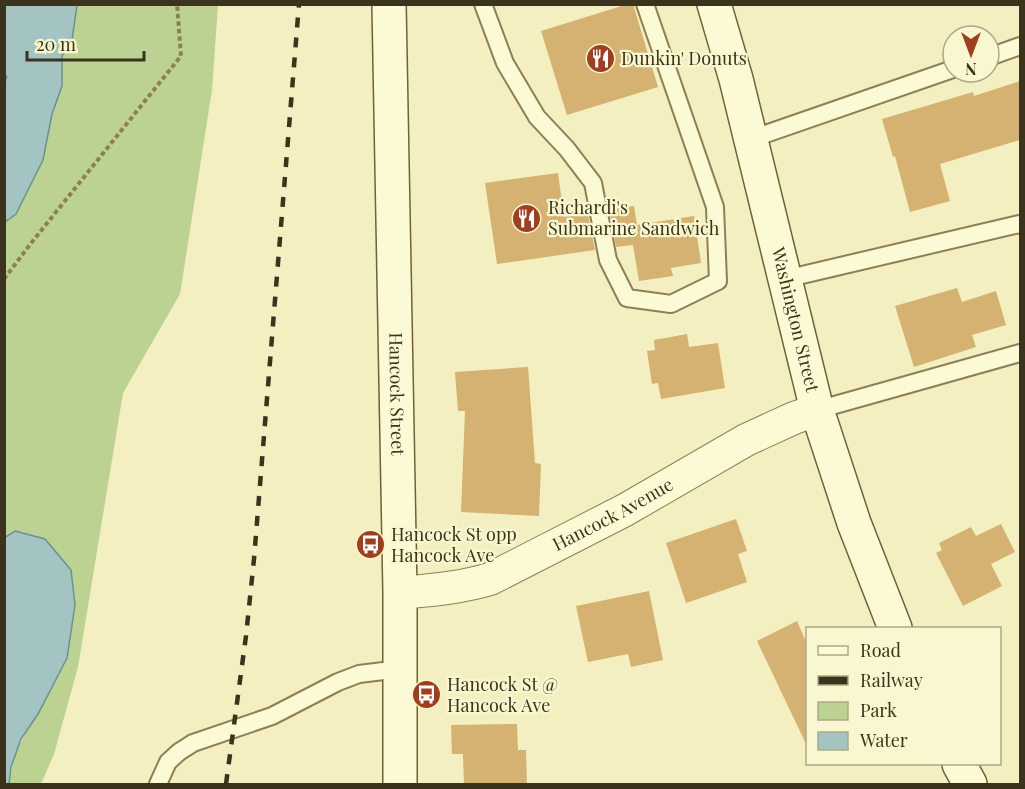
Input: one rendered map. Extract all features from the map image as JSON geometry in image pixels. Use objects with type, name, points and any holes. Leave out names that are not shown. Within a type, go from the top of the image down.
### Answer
[{"type":"main road","name":"Hancock Street","points":[[389,4],[400,593],[400,784]]},
{"type":"main road","name":"Washington Street","points":[[714,4],[736,78],[817,410],[854,523],[895,627]]},
{"type":"main road","points":[[960,765],[970,784]]},
{"type":"street","name":"Hancock Avenue","points":[[400,593],[448,589],[490,579],[625,510],[746,440],[817,410]]},
{"type":"lane","points":[[483,4],[505,63],[537,117],[567,149],[593,183],[608,260],[627,298],[671,304],[718,281],[715,207],[645,4]]},
{"type":"lane","points":[[1001,53],[1020,46]]},
{"type":"lane","points":[[751,139],[941,73]]},
{"type":"lane","points":[[785,279],[1020,225]]},
{"type":"lane","points":[[817,410],[1020,353]]},
{"type":"lane","points":[[158,784],[168,762],[193,743],[272,716],[338,682],[359,674],[400,669]]},
{"type":"path","points":[[4,279],[181,56],[177,4]]},
{"type":"green space","points":[[77,5],[218,5],[212,90],[180,294],[123,393],[78,667],[54,754],[41,784],[9,784],[19,747],[38,714],[15,531],[5,538],[5,222],[16,214],[43,160],[52,114],[62,86],[62,56],[72,40]]},
{"type":"water","points":[[5,4],[77,5],[72,40],[62,56],[62,86],[52,114],[43,160],[16,214],[5,222],[4,83],[7,77],[4,74]]},
{"type":"water","points":[[15,531],[45,539],[71,570],[75,605],[67,658],[38,714],[21,739],[11,767],[9,784],[5,784],[4,538]]},
{"type":"building","name":"Dunkin' Donuts","points":[[633,4],[658,87],[567,115],[541,31]]},
{"type":"building","points":[[1020,81],[1020,140],[940,164],[950,201],[910,212],[882,119],[973,92],[974,96]]},
{"type":"building","name":"Richardi's Submarine Sandwich","points":[[558,173],[564,217],[588,214],[595,250],[497,264],[485,183]]},
{"type":"building","points":[[634,206],[637,225],[694,216],[701,263],[671,268],[673,276],[639,281],[633,245],[616,247],[609,210]]},
{"type":"building","points":[[957,288],[962,302],[996,291],[1006,325],[972,335],[976,347],[914,367],[895,306]]},
{"type":"building","points":[[687,334],[689,347],[718,343],[725,388],[661,399],[658,383],[652,384],[647,351],[655,350],[654,340]]},
{"type":"building","points":[[528,367],[535,463],[541,464],[539,516],[461,512],[465,411],[458,411],[455,372]]},
{"type":"building","points":[[736,519],[747,551],[738,554],[747,582],[686,603],[666,543]]},
{"type":"building","points":[[1001,524],[1015,552],[991,564],[1002,586],[963,606],[936,553],[942,550],[939,543],[971,527],[976,536]]},
{"type":"building","points":[[649,591],[663,660],[631,667],[628,654],[588,662],[576,606]]},
{"type":"building","points":[[797,621],[806,642],[806,744],[757,641]]},
{"type":"building","points":[[517,724],[518,750],[526,750],[527,783],[464,784],[463,754],[452,754],[451,725]]},
{"type":"railway","points":[[226,784],[254,559],[299,4]]},
{"type":"place","name":"Dunkin' Donuts","points":[[600,59]]},
{"type":"place","name":"Richardi's Submarine Sandwich","points":[[527,218]]},
{"type":"place","name":"Hancock St opp Hancock Ave","points":[[370,545]]},
{"type":"place","name":"Hancock St @ Hancock Ave","points":[[426,695]]}]
